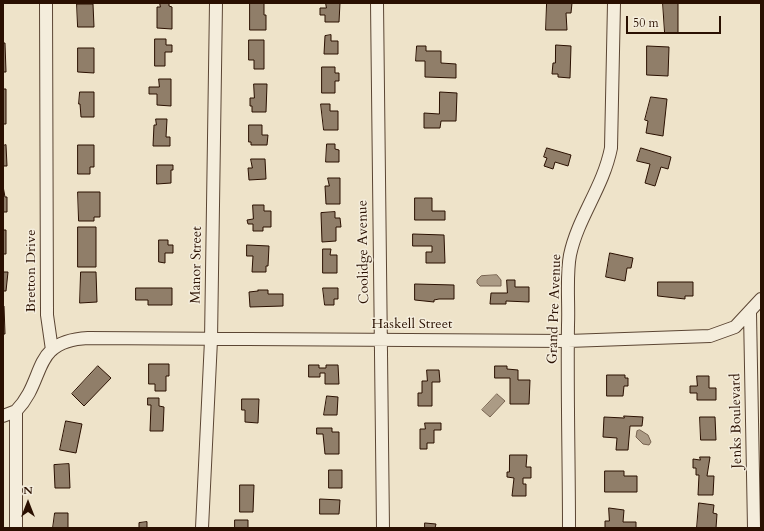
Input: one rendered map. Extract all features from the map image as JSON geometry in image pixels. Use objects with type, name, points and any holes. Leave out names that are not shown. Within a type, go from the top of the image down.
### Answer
[{"type":"street","name":"Bretton Drive","points":[[46,3],[47,316],[52,350]]},
{"type":"street","name":"Manor Street","points":[[202,528],[211,340],[216,3]]},
{"type":"street","name":"Coolidge Avenue","points":[[377,3],[383,528]]},
{"type":"street","points":[[377,25],[385,3]]},
{"type":"street","name":"Grand Pre Avenue","points":[[569,528],[568,341],[570,257],[575,235],[598,189],[607,167],[611,148],[614,3]]},
{"type":"street","name":"Haskell Street","points":[[52,350],[57,345],[76,339],[568,341],[710,336],[735,327],[761,298]]},
{"type":"street","name":"Jenks Boulevard","points":[[750,312],[754,528]]},
{"type":"street","points":[[3,416],[16,411],[26,400],[41,365],[52,350]]},
{"type":"street","points":[[16,411],[16,528]]},
{"type":"shaded area","points":[[497,275],[501,280],[501,286],[480,286],[477,283],[477,280],[481,276]]},
{"type":"shaded area","points":[[497,394],[505,401],[490,417],[482,410]]},
{"type":"shaded area","points":[[640,430],[648,435],[651,442],[649,445],[643,444],[636,437],[637,431]]},
{"type":"building","points":[[160,3],[169,3],[169,6],[172,7],[172,29],[157,28],[157,7],[160,7]]},
{"type":"building","points":[[250,3],[264,3],[266,30],[250,30]]},
{"type":"building","points":[[326,3],[340,3],[339,22],[325,22],[325,15],[320,15],[320,8],[326,8]]},
{"type":"building","points":[[547,3],[572,3],[571,13],[566,13],[567,30],[546,30]]},
{"type":"building","points":[[663,3],[678,3],[678,33],[665,33]]},
{"type":"building","points":[[77,4],[93,4],[94,27],[78,27]]},
{"type":"building","points":[[331,35],[331,41],[338,41],[338,54],[324,54],[325,36]]},
{"type":"building","points":[[155,39],[166,39],[166,45],[172,45],[172,52],[165,52],[165,66],[155,66]]},
{"type":"building","points":[[249,40],[264,40],[264,69],[254,69],[254,60],[249,60]]},
{"type":"building","points":[[3,43],[5,43],[6,72],[3,72]]},
{"type":"building","points":[[556,45],[571,46],[570,78],[558,77],[558,74],[552,74],[553,63],[555,63]]},
{"type":"building","points":[[417,46],[426,46],[426,51],[441,51],[441,63],[456,64],[456,78],[425,77],[425,61],[416,61]]},
{"type":"building","points":[[647,46],[669,47],[668,76],[647,75]]},
{"type":"building","points":[[78,48],[94,48],[94,73],[78,72]]},
{"type":"building","points":[[322,67],[335,67],[335,73],[339,73],[339,81],[335,81],[335,93],[322,93]]},
{"type":"building","points":[[159,79],[171,79],[171,106],[157,105],[157,94],[149,94],[149,87],[159,87]]},
{"type":"building","points":[[254,84],[267,84],[266,112],[252,112],[250,98],[254,98]]},
{"type":"building","points":[[3,89],[6,89],[6,124],[3,124]]},
{"type":"building","points":[[80,92],[94,92],[94,117],[81,117],[79,104]]},
{"type":"building","points":[[440,92],[457,93],[456,121],[441,121],[440,128],[424,128],[424,113],[439,114]]},
{"type":"building","points":[[651,97],[667,99],[663,136],[646,133],[648,121],[645,120]]},
{"type":"building","points":[[321,104],[330,104],[330,111],[338,111],[338,130],[324,130]]},
{"type":"building","points":[[156,119],[167,119],[166,137],[170,137],[170,146],[153,146],[154,125],[156,125]]},
{"type":"building","points":[[249,125],[262,125],[262,135],[268,135],[267,145],[251,145],[251,142],[249,142]]},
{"type":"building","points":[[327,144],[335,144],[335,149],[339,150],[339,162],[326,162]]},
{"type":"building","points":[[6,145],[7,166],[3,166],[3,146]]},
{"type":"building","points":[[78,145],[94,145],[94,167],[90,167],[90,174],[78,174]]},
{"type":"building","points":[[547,148],[571,155],[568,166],[555,162],[553,169],[544,166],[547,158],[544,157]]},
{"type":"building","points":[[641,148],[671,157],[668,169],[661,167],[655,186],[645,183],[650,164],[637,161]]},
{"type":"building","points":[[251,159],[265,159],[266,179],[249,180],[248,168],[252,168]]},
{"type":"building","points":[[157,165],[173,165],[173,170],[171,170],[171,183],[157,184]]},
{"type":"building","points":[[328,178],[340,178],[340,204],[326,204],[325,186],[329,186]]},
{"type":"building","points":[[3,186],[5,197],[7,197],[7,212],[3,212]]},
{"type":"building","points":[[78,192],[100,192],[100,217],[94,217],[94,221],[79,221]]},
{"type":"building","points":[[415,198],[432,198],[432,211],[445,211],[445,220],[415,220]]},
{"type":"building","points":[[253,205],[264,205],[264,211],[271,211],[271,227],[263,227],[263,231],[253,231],[253,224],[248,224],[247,220],[253,219]]},
{"type":"building","points":[[335,212],[335,218],[340,218],[341,227],[336,227],[336,241],[322,242],[321,213]]},
{"type":"building","points":[[78,227],[96,227],[96,267],[78,267]]},
{"type":"building","points":[[3,230],[6,230],[6,254],[3,254]]},
{"type":"building","points":[[413,234],[444,235],[445,263],[426,263],[426,252],[432,252],[432,246],[413,246]]},
{"type":"building","points":[[159,240],[168,240],[168,245],[173,245],[173,253],[165,253],[165,263],[159,262]]},
{"type":"building","points":[[247,245],[269,246],[268,266],[266,266],[266,272],[252,272],[253,256],[247,256]]},
{"type":"building","points":[[323,249],[331,249],[330,255],[337,255],[337,273],[323,273]]},
{"type":"building","points":[[610,253],[633,258],[631,268],[627,268],[625,281],[606,277]]},
{"type":"building","points":[[3,272],[8,272],[6,291],[3,291]]},
{"type":"building","points":[[81,272],[96,272],[97,302],[80,303]]},
{"type":"building","points":[[507,280],[515,280],[515,287],[529,287],[529,302],[506,301],[506,304],[490,304],[491,293],[507,293]]},
{"type":"building","points":[[658,282],[693,282],[693,296],[685,296],[685,299],[658,296]]},
{"type":"building","points":[[415,284],[454,285],[454,299],[439,299],[434,300],[434,302],[415,300]]},
{"type":"building","points":[[136,288],[172,288],[172,305],[148,305],[148,300],[136,300]]},
{"type":"building","points":[[323,288],[338,288],[338,299],[334,299],[334,305],[325,305]]},
{"type":"building","points":[[268,290],[268,294],[283,294],[283,306],[250,307],[249,292]]},
{"type":"building","points":[[4,306],[5,334],[3,334]]},
{"type":"building","points":[[149,364],[169,364],[169,376],[166,376],[166,391],[155,391],[155,384],[149,384]]},
{"type":"building","points":[[309,365],[319,365],[319,368],[326,368],[326,365],[338,365],[339,384],[325,384],[325,373],[320,373],[320,377],[309,377]]},
{"type":"building","points":[[98,366],[111,378],[84,406],[72,394]]},
{"type":"building","points":[[495,366],[507,366],[507,369],[518,370],[518,380],[530,380],[529,404],[510,404],[510,378],[495,378]]},
{"type":"building","points":[[427,370],[439,370],[440,382],[432,382],[432,406],[418,406],[418,393],[422,393],[422,381],[427,381]]},
{"type":"building","points":[[607,375],[625,375],[625,378],[628,378],[628,386],[624,386],[623,396],[607,396]]},
{"type":"building","points":[[697,376],[709,376],[709,388],[716,388],[716,400],[697,400],[697,393],[690,393],[690,386],[697,386]]},
{"type":"building","points":[[327,396],[338,397],[337,415],[324,415]]},
{"type":"building","points":[[148,398],[159,398],[159,406],[164,407],[163,431],[150,431],[151,405],[148,405]]},
{"type":"building","points":[[242,399],[259,399],[258,423],[245,422],[245,410],[242,410]]},
{"type":"building","points":[[624,416],[643,417],[642,426],[630,426],[628,450],[616,450],[617,438],[603,437],[604,417],[624,418]]},
{"type":"building","points":[[700,417],[715,417],[716,440],[701,440]]},
{"type":"building","points":[[66,421],[82,424],[76,453],[60,450]]},
{"type":"building","points":[[425,423],[441,423],[441,430],[434,430],[434,443],[427,443],[427,449],[420,449],[420,429],[425,429]]},
{"type":"building","points":[[317,428],[332,428],[332,432],[339,432],[339,454],[325,454],[323,434],[317,434]]},
{"type":"building","points":[[510,455],[527,455],[526,467],[531,467],[531,478],[523,478],[523,484],[526,484],[526,496],[512,496],[514,478],[507,477],[507,472],[509,472]]},
{"type":"building","points":[[700,457],[710,457],[707,476],[714,476],[713,495],[698,495],[699,475],[696,475],[696,468],[693,468],[693,459],[700,460]]},
{"type":"building","points":[[69,464],[70,488],[55,488],[54,465]]},
{"type":"building","points":[[329,470],[342,470],[342,488],[329,488]]},
{"type":"building","points":[[605,471],[624,471],[624,476],[637,476],[637,492],[605,492]]},
{"type":"building","points":[[240,485],[254,485],[253,512],[240,512]]},
{"type":"building","points":[[320,499],[340,500],[339,514],[320,514]]},
{"type":"building","points":[[699,503],[714,505],[713,513],[717,514],[716,528],[697,528]]},
{"type":"building","points":[[609,508],[624,510],[623,522],[636,522],[636,528],[605,528],[605,521],[609,521]]},
{"type":"building","points":[[55,513],[68,513],[68,528],[53,528]]},
{"type":"building","points":[[235,520],[248,520],[248,528],[235,528]]},
{"type":"building","points":[[147,522],[147,528],[139,528],[139,523]]},
{"type":"building","points":[[425,523],[436,524],[435,528],[425,528]]}]
